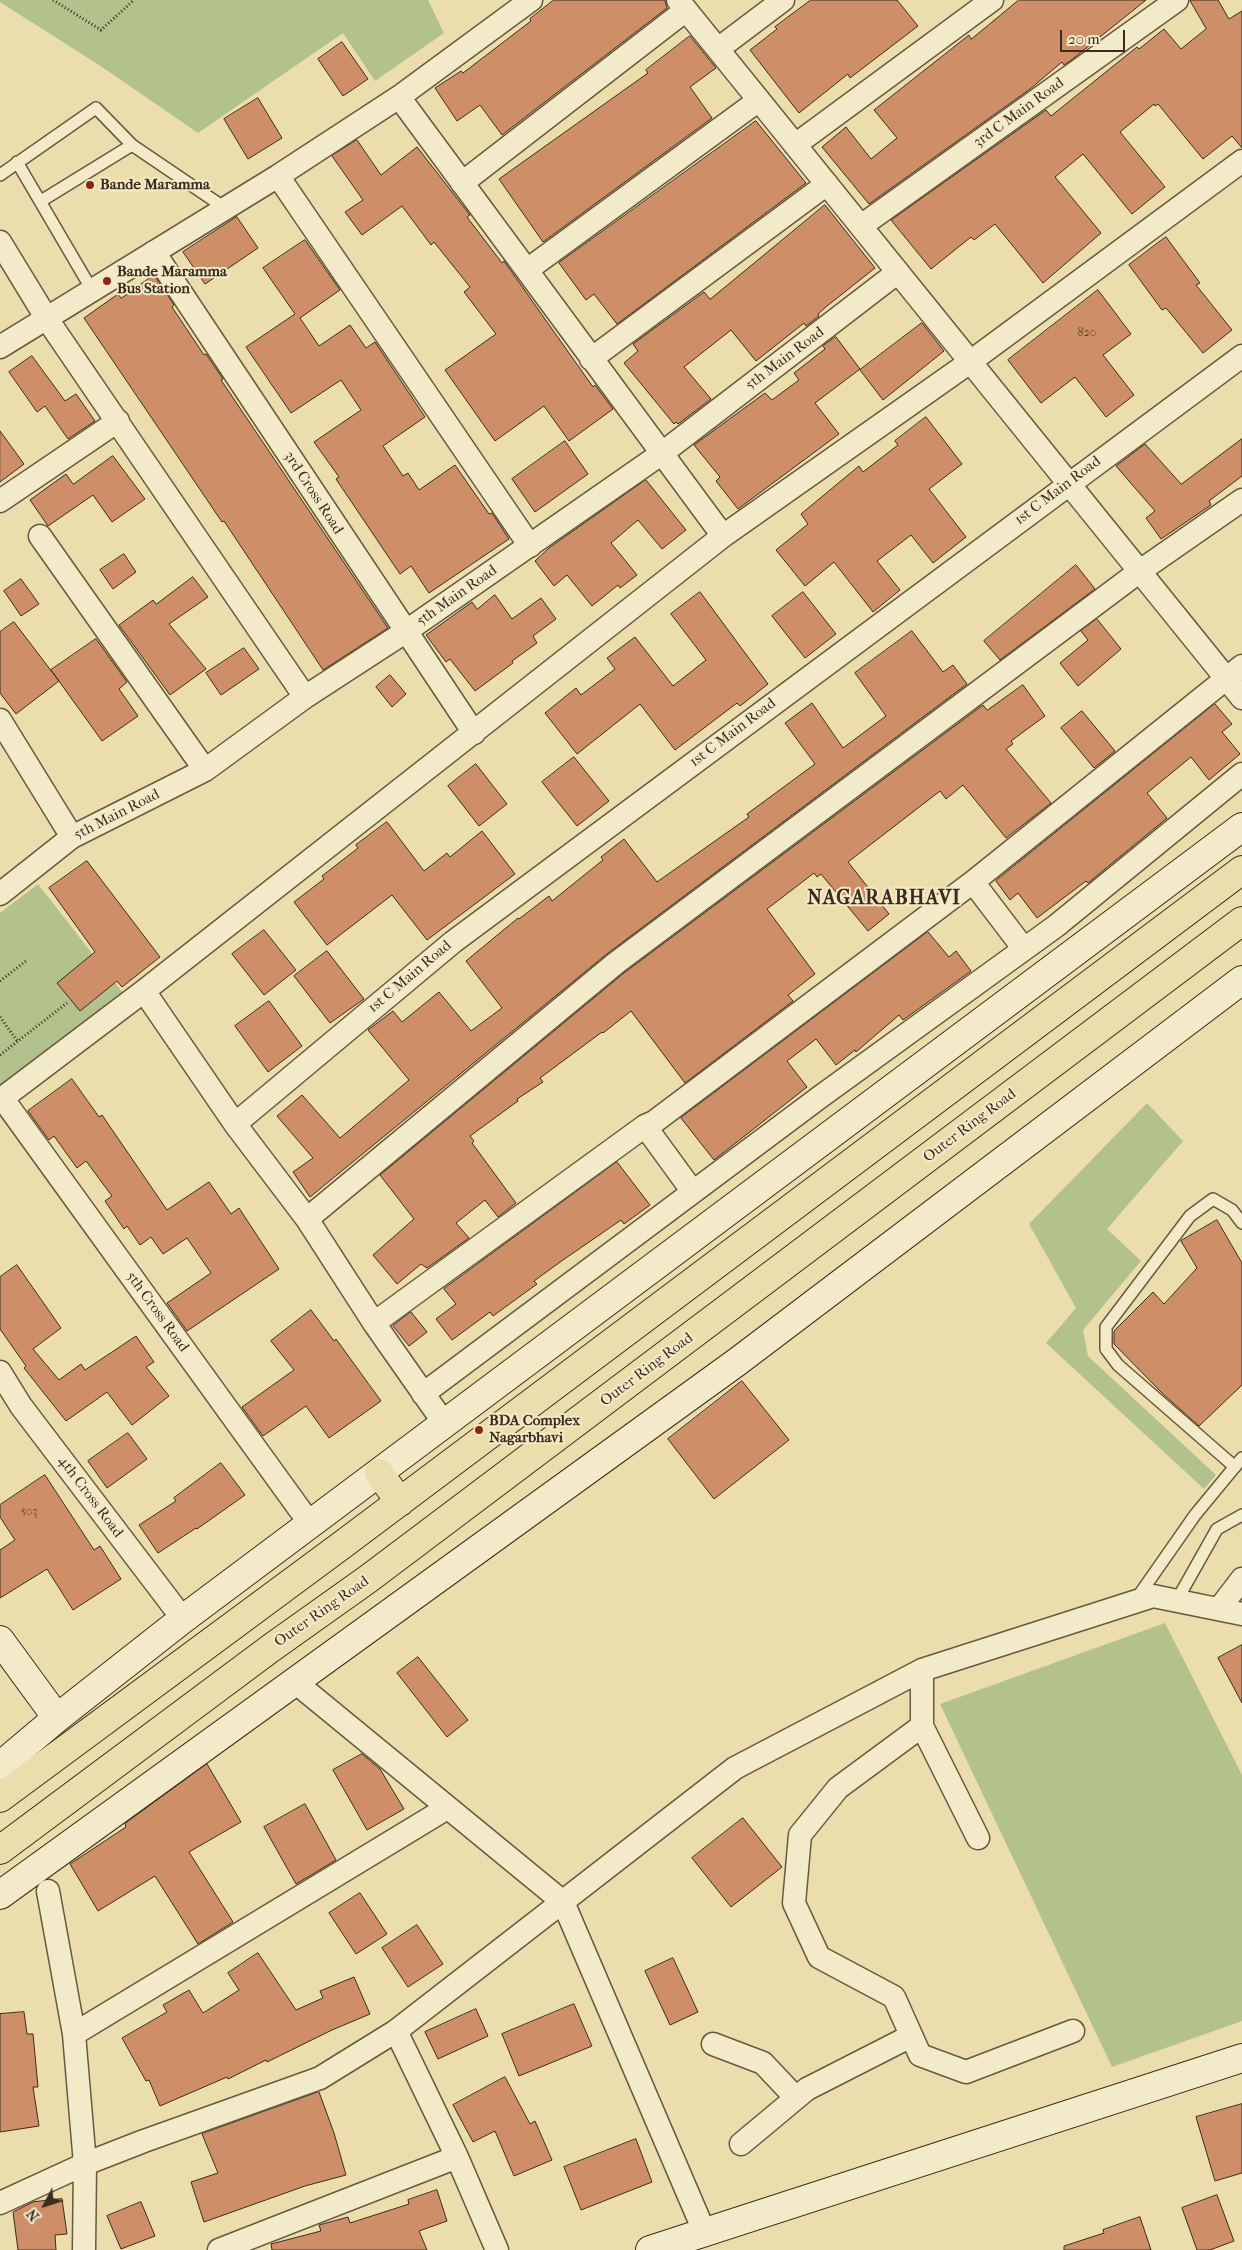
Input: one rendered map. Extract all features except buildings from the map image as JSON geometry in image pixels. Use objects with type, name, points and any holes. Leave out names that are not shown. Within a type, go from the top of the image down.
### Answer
[{"type":"highway","points":[[0,1798],[400,1502],[1242,870]]},
{"type":"highway","name":"Outer Ring Road","points":[[0,1850],[271,1648],[368,1580],[1242,921]]},
{"type":"highway","points":[[379,1473],[400,1502]]},
{"type":"street","points":[[0,348],[278,176],[399,97],[531,0]]},
{"type":"street","points":[[718,49],[783,0]]},
{"type":"street","points":[[795,145],[992,0]]},
{"type":"street","name":"3rd C Main Road","points":[[861,226],[1177,0]]},
{"type":"street","points":[[462,182],[682,5],[1140,571],[1234,673],[1242,698]]},
{"type":"street","points":[[399,97],[723,536]]},
{"type":"street","points":[[526,270],[759,100]]},
{"type":"street","points":[[1,1099],[144,991],[723,536],[970,362],[1242,161]]},
{"type":"street","points":[[278,176],[530,546]]},
{"type":"street","points":[[591,359],[827,184]]},
{"type":"street","points":[[0,242],[47,319],[306,698]]},
{"type":"street","name":"3rd Cross Road","points":[[154,252],[405,632],[474,733]]},
{"type":"street","name":"5th Main Road","points":[[0,894],[72,837],[204,770],[306,698],[530,546],[661,454],[898,272]]},
{"type":"street","name":"1st C Main Road","points":[[236,1124],[453,942],[1068,483],[1242,356]]},
{"type":"street","points":[[0,501],[118,421]]},
{"type":"street","points":[[306,1219],[616,963],[1140,571],[1242,500]]},
{"type":"street","points":[[40,536],[204,770]]},
{"type":"street","points":[[374,1323],[645,1126],[662,1116],[972,882],[1234,673]]},
{"type":"street","points":[[2,727],[72,837]]},
{"type":"street","points":[[423,1394],[693,1192],[1056,926],[1242,774]]},
{"type":"street","points":[[0,1766],[57,1718],[183,1619],[1242,827]]},
{"type":"street","points":[[972,882],[1024,949]]},
{"type":"street","points":[[0,1895],[737,1362],[1242,980]]},
{"type":"street","points":[[144,991],[236,1124],[306,1219],[374,1323],[444,1423]]},
{"type":"street","name":"5th Cross Road","points":[[1,1099],[310,1525]]},
{"type":"street","points":[[645,1126],[693,1192]]},
{"type":"street","name":"4th Cross Road","points":[[0,1372],[21,1406],[183,1619]]},
{"type":"street","points":[[1219,1609],[1242,1579]]},
{"type":"street","points":[[0,2203],[84,2164],[320,2078],[396,2031],[563,1902],[654,1828],[735,1768],[922,1670],[1153,1596],[1242,1614]]},
{"type":"street","points":[[0,1640],[57,1718]]},
{"type":"street","points":[[922,1670],[922,1726],[978,1838]]},
{"type":"street","points":[[295,1682],[446,1808],[563,1902],[704,2231]]},
{"type":"street","points":[[922,1726],[838,1788],[800,1835],[794,1902],[819,1957],[894,1997],[920,2055],[966,2072],[1073,2031]]},
{"type":"street","points":[[74,2034],[446,1808]]},
{"type":"street","points":[[48,1892],[74,2034],[84,2164],[84,2250]]},
{"type":"street","points":[[396,2031],[457,2157],[497,2250]]},
{"type":"street","points":[[741,2144],[807,2089],[911,2036]]},
{"type":"street","points":[[713,2044],[763,2063],[796,2098]]},
{"type":"street","points":[[650,2250],[1242,2058]]},
{"type":"street","points":[[219,2250],[457,2157]]},
{"type":"lane","points":[[0,175],[96,108],[132,144],[225,208]]},
{"type":"lane","points":[[41,201],[132,144]]},
{"type":"lane","points":[[17,162],[92,290]]},
{"type":"lane","points":[[1135,1602],[1195,1515],[1238,1463],[1118,1365],[1106,1348],[1106,1327],[1190,1216],[1213,1199],[1232,1210],[1242,1223]]},
{"type":"lane","points":[[1176,1600],[1217,1530],[1242,1515]]},
{"type":"path","points":[[53,0],[101,30],[134,0]]},
{"type":"path","points":[[0,981],[26,961]]},
{"type":"path","points":[[0,1055],[67,1003]]},
{"type":"path","points":[[0,1017],[18,1042]]},
{"type":"green space","points":[[0,0],[428,0],[444,33],[375,81],[343,33],[198,133],[102,67],[0,2]]},
{"type":"green space","points":[[38,884],[123,993],[0,1085],[0,913]]},
{"type":"green space","points":[[1147,1103],[1183,1141],[1107,1229],[1141,1261],[1083,1330],[1088,1356],[1216,1475],[1204,1489],[1046,1343],[1076,1308],[1029,1224]]},
{"type":"green space","points":[[1165,1623],[1242,1775],[1242,2021],[1112,2067],[940,1704]]},
{"type":"place","name":"Bande Maramma","points":[[90,185]]},
{"type":"place","name":"Bande Maramma Bus Station","points":[[107,281]]},
{"type":"place","name":"BDA Complex Nagarbhavi","points":[[479,1430]]},
{"type":"district","name":"NAGARABHAVI","points":[[884,899]]}]
